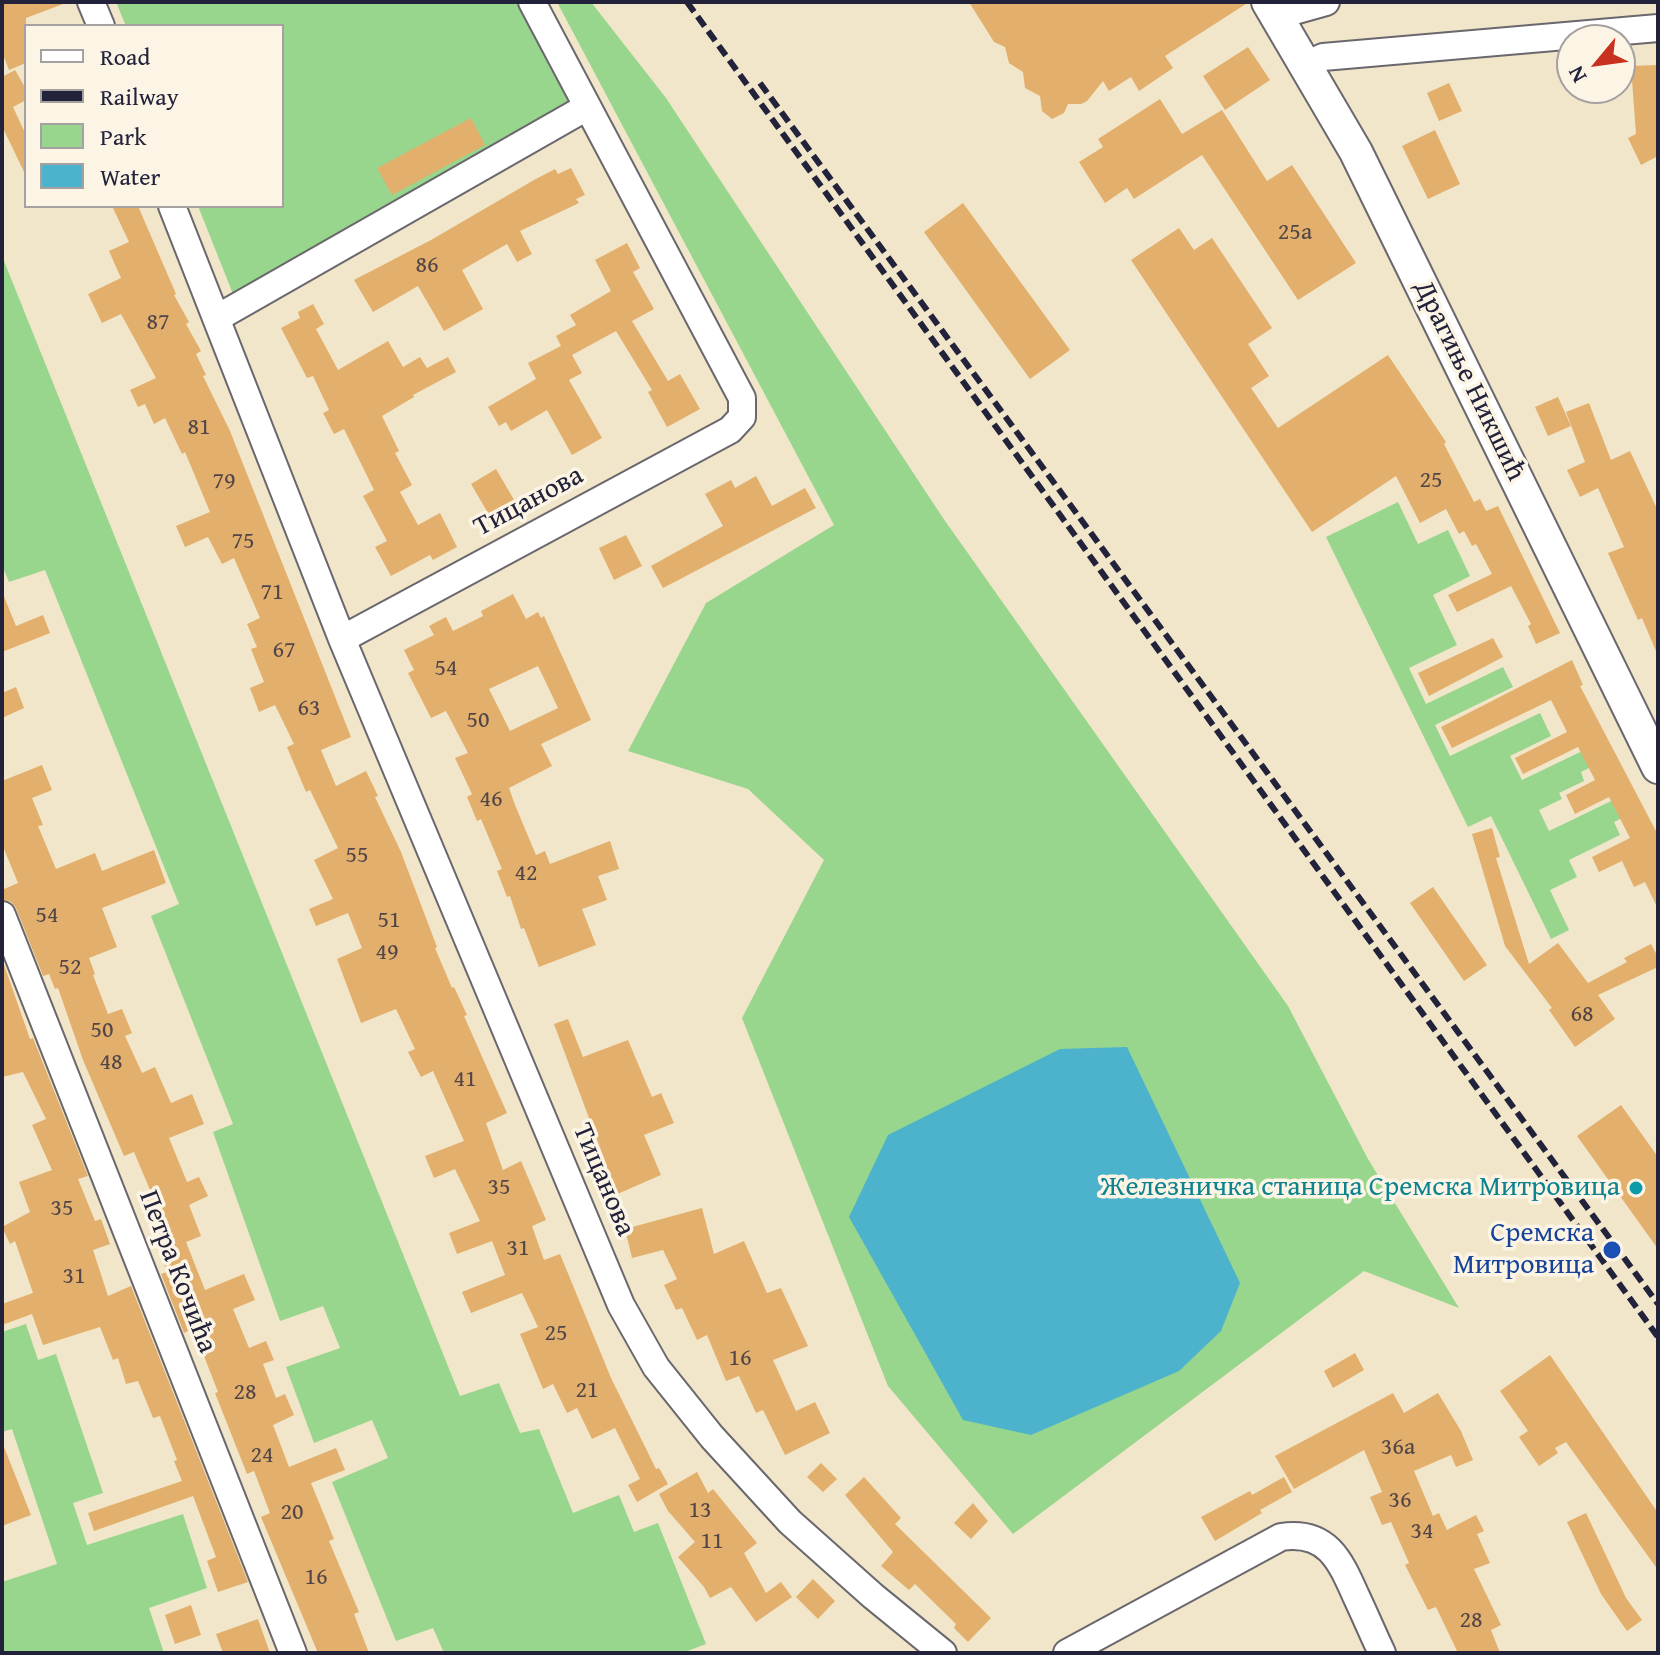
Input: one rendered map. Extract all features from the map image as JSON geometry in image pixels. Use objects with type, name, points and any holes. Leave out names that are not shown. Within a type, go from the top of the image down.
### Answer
[{"type":"street","points":[[91,2],[100,24]]},
{"type":"street","points":[[217,318],[587,107],[532,2]]},
{"type":"street","points":[[1272,9],[1326,2]]},
{"type":"street","name":"Драгиње Никшић","points":[[1272,9],[1389,218],[1658,767]]},
{"type":"street","points":[[1306,65],[1323,57],[1658,28]]},
{"type":"street","name":"Тицанова","points":[[342,639],[730,430],[742,417],[742,398],[587,107]]},
{"type":"street","name":"Тицанова","points":[[173,208],[342,639],[621,1305],[656,1367],[712,1437],[790,1522],[943,1653]]},
{"type":"street","name":"Петра Кочића","points":[[2,915],[293,1653]]},
{"type":"street","points":[[1067,1653],[1281,1537],[1298,1534],[1327,1547],[1340,1560],[1382,1653]]},
{"type":"green space","points":[[116,2],[519,2],[579,111],[233,294],[199,208],[284,208],[284,24],[125,24]]},
{"type":"green space","points":[[557,2],[591,2],[666,98],[943,518],[1288,1006],[1368,1159],[1459,1308],[1364,1271],[1013,1534],[888,1386],[742,1018],[824,860],[748,789],[628,751],[706,603],[834,525]]},
{"type":"green space","points":[[2,256],[460,1396],[499,1383],[520,1433],[539,1429],[573,1513],[619,1495],[634,1532],[658,1523],[706,1644],[682,1653],[444,1653],[433,1628],[396,1641],[332,1482],[388,1458],[372,1420],[314,1443],[286,1367],[340,1348],[323,1306],[280,1321],[213,1132],[233,1124],[151,916],[179,904],[45,570],[9,582],[2,565]]},
{"type":"green space","points":[[1398,502],[1418,544],[1448,530],[1470,576],[1433,595],[1457,645],[1409,668],[1426,704],[1503,667],[1513,687],[1435,725],[1450,756],[1540,713],[1551,736],[1510,756],[1522,780],[1603,741],[1611,757],[1581,772],[1584,781],[1559,793],[1562,799],[1539,810],[1549,831],[1634,790],[1643,808],[1614,822],[1620,835],[1569,860],[1577,877],[1550,890],[1569,930],[1551,939],[1491,816],[1468,827],[1326,537]]},
{"type":"green space","points":[[26,1324],[38,1360],[56,1354],[103,1493],[73,1503],[87,1545],[183,1514],[207,1588],[149,1608],[164,1653],[2,1653],[2,1582],[57,1564],[12,1429],[2,1432],[2,1332]]},
{"type":"water","points":[[1127,1047],[1240,1283],[1221,1331],[1179,1371],[1031,1435],[963,1420],[849,1217],[888,1135],[1060,1049]]},
{"type":"building","points":[[2,2],[63,4],[26,18],[24,64],[9,70],[2,52]]},
{"type":"building","points":[[969,2],[1249,2],[1165,56],[1173,68],[1139,91],[1131,77],[1109,91],[1103,81],[1087,101],[1068,104],[1064,113],[1052,119],[1042,111],[1040,96],[1025,88],[1023,72],[1009,63],[1005,47],[994,42]]},
{"type":"building","points":[[1248,47],[1270,80],[1225,110],[1203,76]]},
{"type":"building","points":[[1658,65],[1658,156],[1641,165],[1628,138],[1636,134],[1636,66]]},
{"type":"building","points":[[15,70],[24,86],[24,101],[13,107],[24,131],[24,172],[2,126],[2,77]]},
{"type":"building","points":[[1449,83],[1462,111],[1439,121],[1427,93]]},
{"type":"building","points":[[1160,99],[1182,134],[1222,110],[1267,181],[1292,165],[1356,263],[1298,300],[1202,155],[1134,199],[1127,188],[1105,203],[1079,162],[1103,147],[1098,139]]},
{"type":"building","points":[[471,118],[485,145],[392,195],[377,168]]},
{"type":"building","points":[[1435,130],[1460,184],[1428,199],[1402,146]]},
{"type":"building","points":[[571,168],[585,195],[576,199],[579,203],[520,231],[532,254],[517,262],[507,244],[462,270],[483,309],[444,331],[418,286],[373,312],[354,280],[555,169],[558,174]]},
{"type":"building","points":[[963,203],[1070,350],[1030,379],[924,232]]},
{"type":"building","points":[[113,208],[139,208],[174,295],[189,322],[186,324],[201,351],[196,354],[206,375],[203,376],[230,431],[351,737],[321,750],[336,786],[366,771],[378,796],[375,797],[401,852],[435,948],[467,1015],[464,1016],[507,1113],[486,1123],[503,1170],[521,1161],[546,1220],[532,1226],[544,1260],[560,1254],[611,1378],[656,1469],[659,1468],[668,1484],[637,1502],[628,1485],[640,1479],[615,1428],[592,1439],[577,1408],[567,1413],[553,1384],[543,1389],[520,1334],[538,1327],[522,1293],[471,1313],[462,1292],[505,1275],[492,1241],[457,1254],[449,1233],[480,1221],[455,1169],[434,1178],[425,1156],[464,1141],[433,1071],[421,1077],[408,1052],[415,1049],[396,1009],[361,1023],[337,959],[362,948],[348,913],[316,926],[309,909],[333,899],[314,860],[338,848],[310,790],[306,792],[287,747],[294,744],[275,705],[259,712],[250,688],[264,682],[251,649],[257,647],[247,624],[260,618],[234,558],[222,564],[208,537],[185,547],[176,526],[210,512],[185,452],[182,454],[165,418],[154,424],[145,404],[138,407],[130,390],[156,378],[121,314],[102,323],[88,294],[121,278],[109,251],[129,242]]},
{"type":"building","points":[[1179,228],[1194,250],[1212,238],[1272,328],[1248,344],[1269,376],[1251,388],[1278,428],[1388,355],[1446,442],[1444,444],[1474,502],[1480,499],[1486,511],[1498,506],[1560,633],[1536,644],[1528,626],[1531,624],[1511,586],[1457,612],[1448,595],[1492,574],[1476,544],[1472,546],[1464,531],[1459,534],[1446,509],[1420,523],[1396,476],[1312,532],[1131,260]]},
{"type":"building","points":[[627,243],[640,268],[633,272],[654,309],[632,321],[668,381],[680,374],[700,409],[667,427],[648,392],[652,390],[616,331],[572,355],[582,373],[569,380],[602,438],[572,455],[547,410],[511,431],[506,422],[499,426],[488,407],[536,379],[528,363],[561,346],[556,336],[576,325],[570,315],[611,291],[595,260]]},
{"type":"building","points":[[313,304],[324,324],[316,329],[338,370],[388,341],[403,367],[420,357],[427,368],[448,357],[456,372],[382,416],[399,451],[395,453],[412,485],[400,492],[418,525],[440,513],[457,547],[433,560],[430,555],[391,576],[375,547],[387,541],[363,496],[374,490],[344,429],[334,434],[323,413],[329,410],[313,376],[307,378],[281,328],[300,318],[298,312]]},
{"type":"building","points":[[1558,397],[1571,426],[1548,436],[1535,407]]},
{"type":"building","points":[[1589,403],[1611,460],[1630,451],[1658,511],[1658,656],[1608,553],[1624,547],[1598,488],[1580,497],[1567,470],[1585,462],[1566,412]]},
{"type":"building","points":[[496,469],[520,510],[495,525],[471,484]]},
{"type":"building","points":[[756,476],[772,506],[805,488],[816,508],[663,588],[651,566],[723,526],[705,494],[731,480],[735,488]]},
{"type":"building","points":[[626,535],[642,566],[614,580],[599,548]]},
{"type":"building","points":[[3,594],[16,626],[43,615],[50,633],[2,652]]},
{"type":"building","points":[[513,594],[526,619],[538,612],[541,618],[544,616],[591,720],[541,744],[552,766],[509,788],[536,855],[545,851],[550,864],[610,841],[619,869],[598,876],[607,900],[582,909],[596,945],[539,967],[510,896],[507,897],[497,871],[502,869],[481,819],[477,821],[467,797],[472,794],[455,758],[468,753],[446,711],[431,718],[408,673],[414,670],[404,650],[434,635],[429,626],[446,617],[453,631],[483,616],[481,611]],"holes":[[[538,666],[558,708],[510,731],[489,689]]]},
{"type":"building","points":[[1493,638],[1503,657],[1429,696],[1418,673]]},
{"type":"building","points":[[1572,660],[1583,685],[1580,686],[1658,835],[1658,909],[1645,882],[1634,887],[1622,861],[1599,872],[1592,857],[1630,838],[1609,797],[1575,814],[1566,795],[1595,780],[1578,747],[1523,774],[1515,758],[1567,732],[1551,700],[1452,748],[1441,727]]},
{"type":"building","points":[[16,687],[24,708],[2,718],[2,693]]},
{"type":"building","points":[[42,765],[52,790],[32,798],[43,825],[38,826],[56,869],[95,853],[102,871],[154,850],[166,883],[102,908],[117,947],[89,958],[93,975],[108,1014],[122,1009],[132,1033],[125,1036],[142,1073],[155,1067],[171,1103],[192,1094],[204,1124],[169,1138],[187,1182],[199,1177],[208,1196],[189,1205],[201,1236],[186,1242],[205,1290],[244,1274],[255,1300],[233,1309],[249,1348],[266,1341],[274,1360],[263,1364],[276,1398],[285,1394],[294,1415],[273,1425],[289,1467],[336,1448],[345,1470],[311,1483],[334,1539],[329,1541],[359,1612],[354,1614],[369,1653],[318,1653],[261,1517],[270,1513],[254,1471],[247,1474],[204,1356],[201,1357],[190,1330],[184,1333],[161,1274],[167,1272],[162,1259],[165,1258],[141,1203],[153,1197],[134,1152],[124,1156],[83,1060],[58,988],[55,989],[49,974],[43,976],[16,908],[2,899],[2,890],[18,883],[2,844],[2,781]]},
{"type":"building","points":[[1492,828],[1500,857],[1496,858],[1529,964],[1558,943],[1588,983],[1627,962],[1624,958],[1651,944],[1658,957],[1658,967],[1598,995],[1615,1019],[1575,1047],[1549,1010],[1552,1008],[1505,946],[1472,834]]},
{"type":"building","points":[[1433,887],[1487,965],[1464,981],[1410,903]]},
{"type":"building","points":[[2,959],[30,1039],[33,1038],[88,1176],[78,1179],[95,1221],[101,1219],[110,1244],[93,1250],[108,1296],[131,1286],[248,1582],[218,1592],[207,1561],[216,1557],[193,1496],[94,1531],[88,1513],[182,1481],[160,1416],[153,1418],[138,1381],[126,1384],[118,1358],[113,1360],[100,1327],[43,1345],[32,1314],[2,1325],[2,1304],[33,1293],[15,1241],[10,1244],[2,1227],[30,1212],[19,1182],[52,1170],[32,1125],[46,1119],[23,1072],[2,1077]]},
{"type":"building","points":[[568,1019],[583,1057],[628,1040],[652,1097],[661,1093],[674,1123],[644,1135],[661,1175],[615,1195],[554,1024]]},
{"type":"building","name":"Железничка станица Сремска Митровица","points":[[1621,1105],[1658,1157],[1658,1249],[1577,1136]]},
{"type":"building","points":[[702,1208],[714,1254],[744,1241],[767,1293],[781,1288],[808,1346],[773,1360],[796,1411],[815,1402],[830,1433],[785,1455],[763,1410],[756,1413],[739,1376],[726,1381],[707,1335],[697,1340],[682,1308],[676,1310],[664,1285],[677,1279],[663,1250],[632,1258],[625,1229]]},
{"type":"building","points":[[1355,1353],[1364,1370],[1333,1388],[1324,1371]]},
{"type":"building","points":[[1550,1355],[1658,1513],[1658,1570],[1566,1442],[1555,1448],[1558,1453],[1539,1466],[1519,1437],[1528,1431],[1500,1391]]},
{"type":"building","points":[[1393,1393],[1404,1413],[1438,1393],[1461,1431],[1473,1460],[1456,1467],[1451,1455],[1414,1471],[1433,1516],[1439,1513],[1447,1530],[1476,1515],[1484,1531],[1477,1534],[1490,1563],[1474,1569],[1501,1625],[1491,1630],[1500,1653],[1458,1653],[1436,1607],[1428,1610],[1405,1565],[1409,1563],[1391,1522],[1382,1525],[1370,1497],[1382,1492],[1364,1450],[1294,1489],[1275,1456]]},
{"type":"building","points":[[2,1442],[31,1515],[2,1526]]},
{"type":"building","points":[[821,1463],[837,1479],[823,1492],[807,1477]]},
{"type":"building","points":[[697,1472],[708,1493],[713,1489],[757,1543],[744,1553],[766,1593],[781,1582],[792,1597],[756,1622],[731,1587],[710,1598],[678,1557],[695,1542],[668,1511],[659,1494]]},
{"type":"building","points":[[864,1477],[901,1518],[895,1524],[991,1618],[968,1642],[954,1628],[956,1624],[915,1584],[909,1590],[881,1566],[893,1552],[845,1495]]},
{"type":"building","points":[[1284,1477],[1292,1492],[1215,1541],[1201,1517]]},
{"type":"building","points":[[973,1503],[988,1521],[971,1539],[954,1523]]},
{"type":"building","points":[[1586,1513],[1626,1598],[1642,1620],[1627,1631],[1601,1594],[1567,1522]]},
{"type":"building","points":[[813,1579],[835,1601],[818,1619],[796,1597]]},
{"type":"building","points":[[191,1605],[201,1635],[175,1644],[165,1615]]},
{"type":"building","points":[[258,1619],[270,1653],[223,1653],[216,1634]]},
{"type":"railway","points":[[687,2],[1658,1337]]},
{"type":"railway","points":[[760,83],[1658,1304]]},
{"type":"place","name":"Железничка станица Сремска Митровица","points":[[1636,1188]]},
{"type":"place","name":"Сремска Митровица","points":[[1612,1250]]}]
